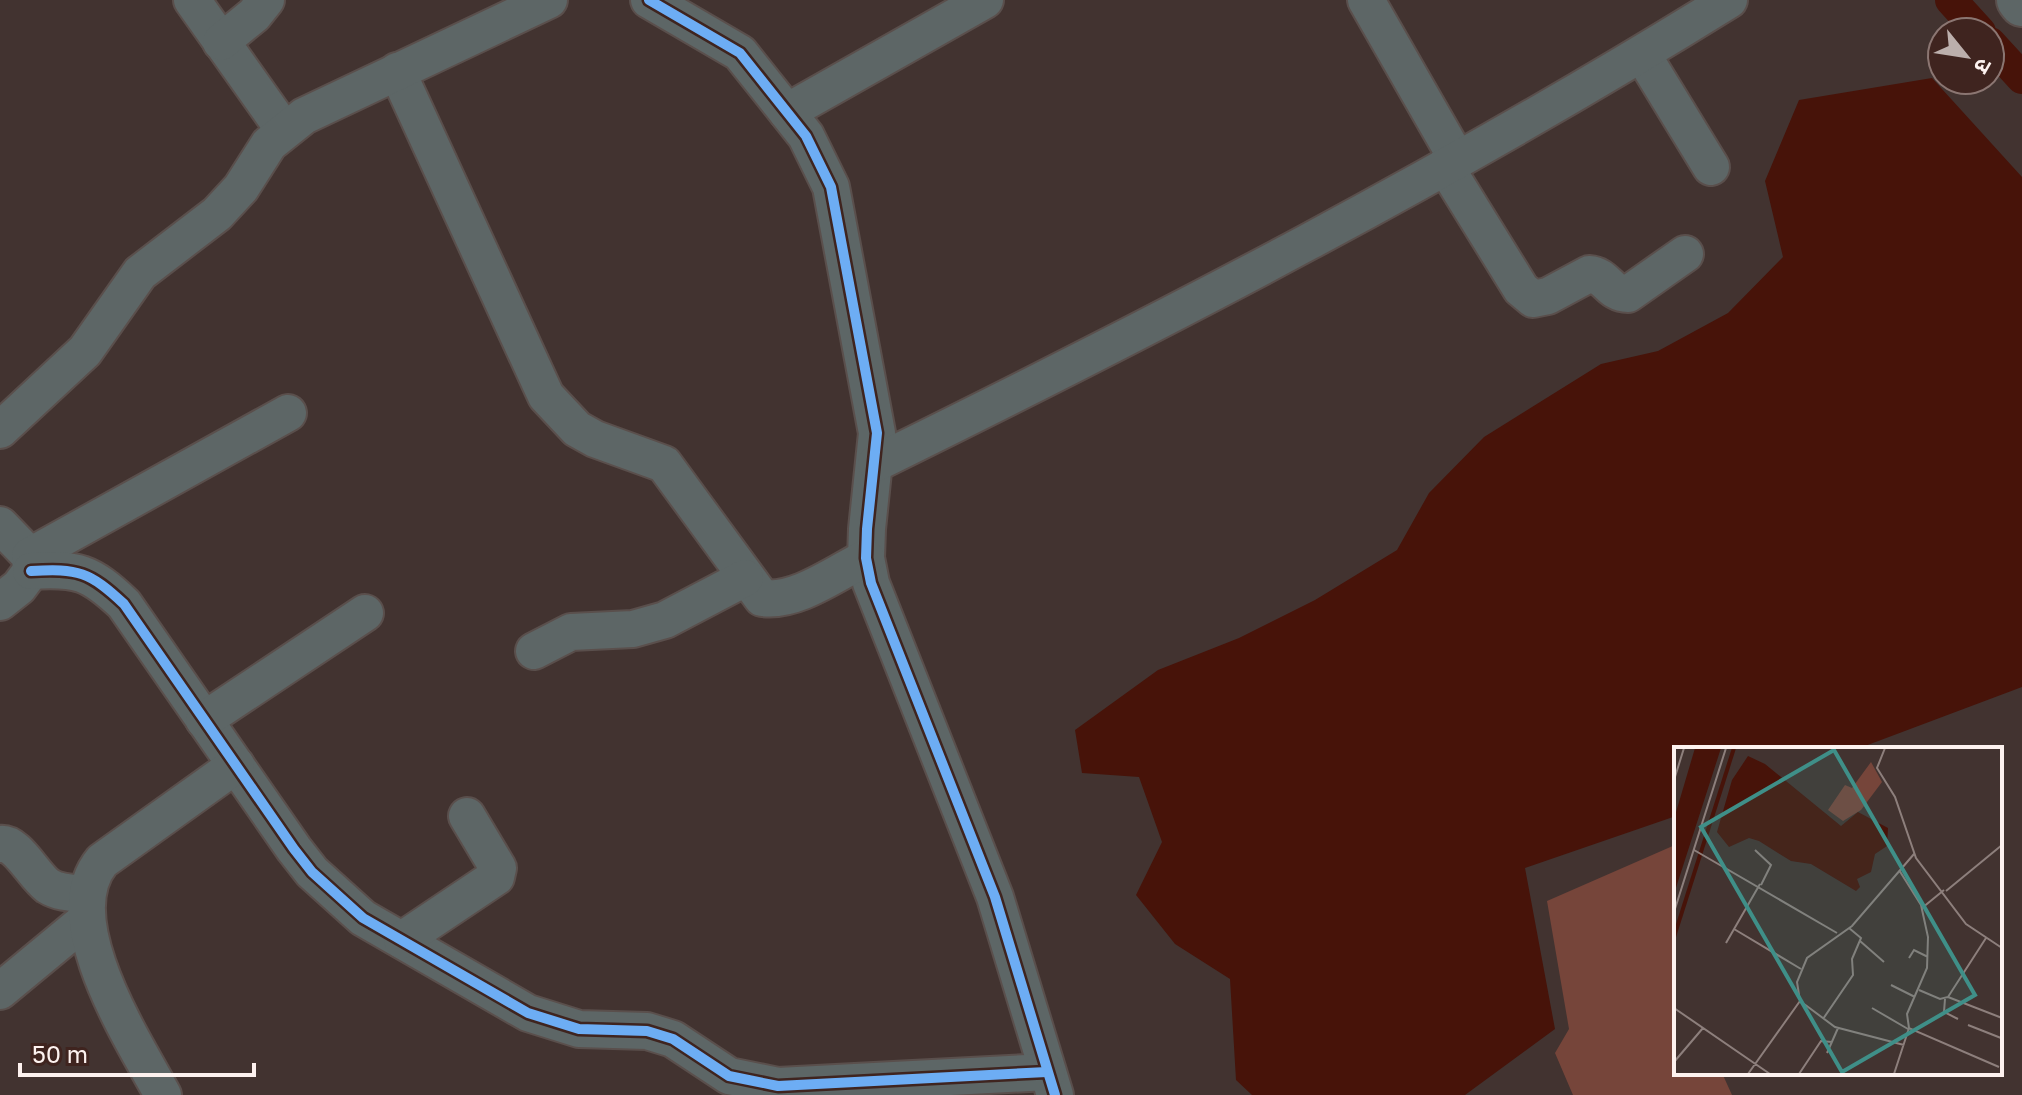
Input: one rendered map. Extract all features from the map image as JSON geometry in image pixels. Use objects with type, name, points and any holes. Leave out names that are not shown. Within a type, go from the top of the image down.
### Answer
[{"type":"street","points":[[192,0],[284,130]]},
{"type":"street","points":[[221,42],[254,15],[266,0]]},
{"type":"street","points":[[0,430],[85,351],[140,273],[217,214],[284,130],[304,116],[549,0]]},
{"type":"street","points":[[0,525],[30,564],[82,571],[101,582],[124,604],[312,872],[363,918],[528,1013],[579,1029],[647,1031],[673,1039],[731,1086],[1051,1083],[995,897],[883,615],[866,558],[877,433],[831,187],[821,162],[787,112],[740,53],[649,0]]},
{"type":"street","points":[[787,112],[985,0]]},
{"type":"street","points":[[1366,0],[1521,289],[1533,299],[1548,296],[1589,274],[1601,277],[1613,291],[1628,294],[1685,254]]},
{"type":"street","points":[[876,463],[1303,248],[1642,54],[1729,0]]},
{"type":"street","points":[[1642,54],[1711,167]]},
{"type":"street","points":[[397,71],[546,396],[577,429],[595,439],[664,464],[762,598],[775,600],[866,558]]},
{"type":"street","points":[[0,602],[30,564],[288,413]]},
{"type":"street","points":[[534,651],[571,632],[633,629],[665,620],[745,578]]},
{"type":"street","points":[[204,720],[365,613]]},
{"type":"street","points":[[163,1095],[105,983],[86,906],[91,875],[102,861],[236,765]]},
{"type":"street","points":[[402,940],[496,877],[498,868],[467,816]]},
{"type":"street","points":[[0,844],[12,847],[48,886],[86,906]]},
{"type":"street","points":[[0,991],[86,906]]},
{"type":"shaded area","points":[[1926,79],[1926,96],[1948,96],[2022,177],[2022,687],[1862,747],[1674,747],[1674,817],[1525,868],[1555,1029],[1465,1095],[1252,1095],[1236,1080],[1230,979],[1175,944],[1136,895],[1162,842],[1139,777],[1082,773],[1075,730],[1158,670],[1239,638],[1315,600],[1397,550],[1429,493],[1484,437],[1601,364],[1658,351],[1728,313],[1783,257],[1765,181],[1799,100]]},
{"type":"shaded area","points":[[1674,845],[1674,1075],[1723,1075],[1732,1095],[1573,1095],[1555,1053],[1569,1029],[1547,901]]},
{"type":"waterway","points":[[1951,0],[1966,16]]},
{"type":"waterway","points":[[2006,60],[2022,78]]},
{"type":"cycle path","points":[[649,0],[740,53],[806,136],[831,187],[877,433],[867,529],[866,558],[871,583],[995,897],[1055,1095]]},
{"type":"cycle path","points":[[31,571],[61,570],[82,574],[102,585],[124,604],[294,849],[312,872],[363,918],[528,1013],[579,1029],[647,1031],[673,1039],[729,1076],[778,1086],[1047,1072]]}]
